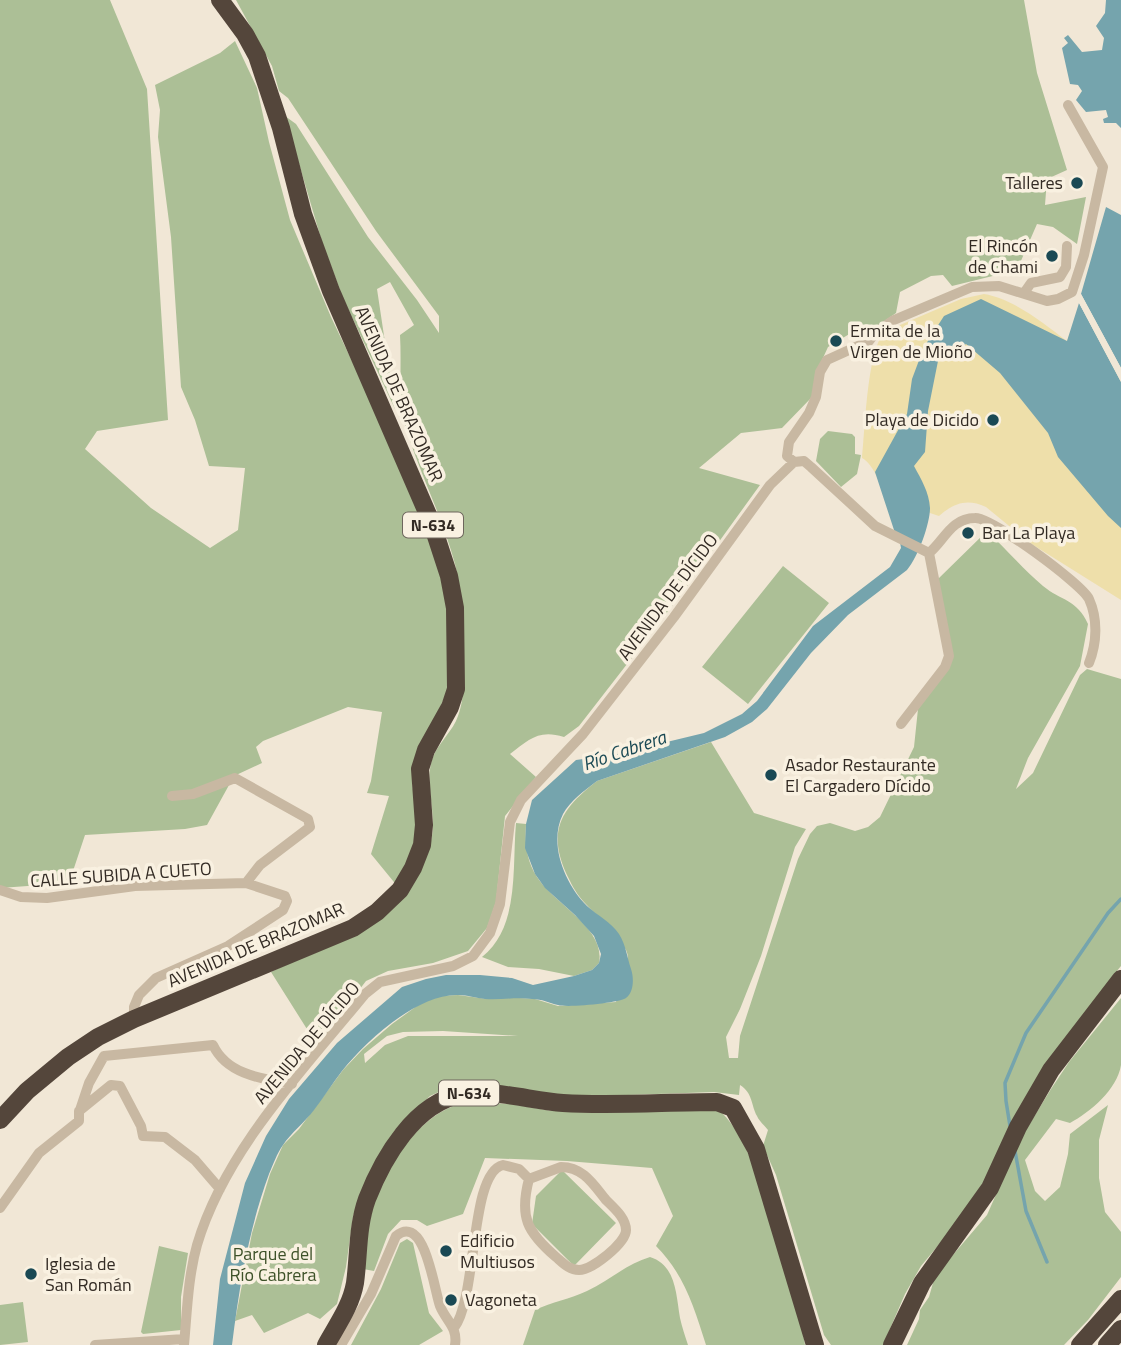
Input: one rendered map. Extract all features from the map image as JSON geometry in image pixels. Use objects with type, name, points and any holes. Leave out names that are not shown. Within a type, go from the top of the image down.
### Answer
[{"type":"highway","name":"AVENIDA DE BRAZOMAR","points":[[0,1120],[27,1091],[68,1057],[98,1037],[134,1019],[353,928],[377,912],[400,890],[414,868],[422,845],[424,825],[420,769],[426,750],[450,707],[456,689],[454,608],[449,576],[432,524],[331,291],[303,214],[281,128],[257,56],[245,34],[220,0]]},
{"type":"highway","points":[[892,1345],[922,1283],[990,1188],[1018,1127],[1051,1070],[1121,979]]},
{"type":"highway","name":"N-634","points":[[326,1345],[351,1297],[355,1283],[359,1227],[368,1199],[387,1158],[411,1125],[431,1107],[465,1093],[564,1103],[717,1102],[733,1108],[756,1149],[815,1345]]},
{"type":"highway","points":[[1080,1345],[1121,1298]]},
{"type":"highway","points":[[1107,1345],[1121,1329]]},
{"type":"street","points":[[929,553],[891,536],[876,526],[804,461],[794,462],[787,456],[789,442],[809,413],[816,397],[820,372],[827,360],[869,341],[894,320],[972,287],[999,286],[1047,300],[1058,299],[1072,292],[1084,255],[1103,167],[1068,105]]},
{"type":"street","points":[[1024,293],[1031,283],[1060,277],[1066,267],[1067,246]]},
{"type":"street","name":"AVENIDA DE DÍCIDO","points":[[184,1342],[191,1269],[206,1220],[220,1189],[258,1126],[365,994],[380,982],[453,966],[473,956],[490,933],[500,904],[510,822],[521,800],[583,734],[674,617],[770,485],[794,462]]},
{"type":"street","points":[[929,553],[950,528],[965,520],[976,517],[1004,530],[1088,596],[1095,626],[1094,649],[1089,663]]},
{"type":"street","points":[[901,724],[944,667],[949,656],[929,553]]},
{"type":"street","points":[[172,796],[192,794],[235,778],[308,819],[310,827],[260,865],[246,883]]},
{"type":"street","name":"CALLE SUBIDA A CUETO","points":[[0,890],[21,897],[47,898],[135,886],[246,883],[285,896],[286,905],[228,946],[156,978],[146,986],[134,1007],[134,1019]]},
{"type":"street","points":[[0,1208],[39,1153],[79,1121],[79,1111],[89,1083],[104,1056],[213,1045],[217,1054],[241,1073],[292,1084]]},
{"type":"street","points":[[79,1111],[111,1086],[120,1086],[141,1126],[143,1136],[164,1137],[195,1160],[220,1189]]},
{"type":"street","points":[[454,1328],[461,1319],[467,1300],[478,1214],[488,1176],[493,1169],[503,1165],[519,1169],[529,1178]]},
{"type":"street","points":[[561,1167],[579,1170],[622,1218],[626,1234],[621,1242],[595,1264],[578,1270],[569,1267],[533,1235],[527,1225],[525,1195],[529,1178],[561,1167]]},
{"type":"street","points":[[341,1345],[371,1294],[396,1237],[409,1231],[415,1233],[423,1245],[440,1308],[457,1336],[455,1345]]},
{"type":"street","points":[[95,1345],[184,1342]]},
{"type":"green space","points":[[0,0],[110,0],[147,89],[168,420],[97,431],[85,449],[151,508],[210,548],[238,530],[245,468],[209,466],[195,420],[181,387],[171,237],[158,137],[160,110],[155,85],[220,53],[235,41],[257,88],[290,220],[331,317],[421,506],[442,571],[451,620],[452,680],[414,767],[412,783],[418,824],[416,846],[398,887],[371,854],[389,796],[367,793],[382,712],[348,707],[263,741],[256,747],[262,763],[234,776],[207,825],[185,829],[85,835],[69,883],[0,888]]},
{"type":"green space","points":[[236,0],[1024,0],[1037,73],[1067,170],[1047,179],[1045,205],[1086,197],[1077,244],[1053,227],[1037,224],[1017,270],[952,286],[943,275],[931,276],[900,292],[896,313],[869,332],[851,333],[828,347],[817,371],[812,397],[782,428],[741,433],[699,468],[760,485],[679,597],[579,726],[564,737],[547,734],[534,737],[510,754],[536,777],[505,816],[496,902],[487,928],[468,951],[433,963],[388,971],[366,981],[317,1045],[271,972],[358,933],[395,907],[410,889],[429,850],[433,831],[430,767],[433,757],[458,716],[463,674],[460,595],[455,564],[408,435],[402,411],[400,335],[414,325],[390,282],[377,289],[395,409],[343,298],[322,242],[285,116],[296,124],[368,237],[439,333],[439,316],[376,231],[288,98],[279,91],[272,66]]},
{"type":"green space","points":[[828,431],[852,434],[855,437],[855,454],[861,455],[857,474],[841,487],[816,461],[820,439]]},
{"type":"green space","name":"Parque del Río Cabrera","points":[[987,531],[1043,586],[1079,610],[1088,624],[1080,666],[1028,758],[1016,789],[1033,773],[1080,675],[1087,669],[1121,679],[1121,966],[956,1224],[921,1266],[905,1294],[883,1345],[831,1345],[824,1335],[776,1175],[763,1146],[768,1130],[758,1118],[747,1092],[740,1085],[739,1095],[714,1092],[571,1097],[456,1084],[430,1096],[395,1130],[372,1172],[353,1216],[346,1267],[337,1304],[320,1319],[308,1313],[264,1333],[252,1315],[235,1321],[252,1233],[270,1174],[283,1145],[299,1129],[343,1070],[392,1024],[421,1003],[438,996],[535,999],[558,1006],[616,1002],[627,969],[628,956],[617,936],[580,898],[566,873],[558,844],[561,821],[575,801],[597,781],[711,742],[754,813],[806,829],[795,847],[761,956],[726,1037],[729,1058],[738,1058],[740,1036],[798,859],[810,834],[817,826],[830,823],[855,831],[868,827],[880,817],[914,747],[918,709],[949,666],[938,579]],"holes":[[[443,1031],[518,1036],[408,1036],[385,1045],[365,1063],[364,1054],[387,1036],[403,1032]]]},
{"type":"green space","points":[[783,566],[829,603],[748,704],[702,667]]},
{"type":"green space","points":[[516,823],[526,824],[527,851],[537,877],[595,939],[599,950],[599,963],[592,970],[574,976],[539,969],[508,967],[482,957],[503,930],[508,913],[514,877]]},
{"type":"green space","points":[[1121,998],[1121,1065],[1114,1083],[1102,1099],[1070,1123],[1056,1119],[1025,1160],[1035,1191],[1045,1201],[1060,1187],[1070,1134],[1108,1105],[1099,1140],[1099,1178],[1105,1212],[1121,1232],[1121,1277],[1088,1320],[1064,1345],[907,1345],[919,1319],[920,1310],[929,1297],[935,1276],[987,1215],[1021,1138],[1051,1089],[1069,1062]]},
{"type":"green space","points":[[472,1102],[511,1104],[552,1111],[718,1109],[739,1135],[754,1167],[805,1345],[706,1345],[681,1280],[656,1246],[673,1216],[652,1168],[485,1158],[463,1214],[427,1226],[417,1220],[401,1220],[388,1234],[374,1271],[363,1269],[374,1204],[392,1164],[427,1122],[456,1105]]},
{"type":"green space","points":[[562,1170],[616,1223],[574,1266],[532,1224],[536,1196]]},
{"type":"green space","points":[[407,1239],[413,1243],[429,1313],[443,1331],[419,1345],[351,1345],[381,1289],[400,1243]]},
{"type":"green space","points":[[159,1246],[188,1253],[181,1297],[181,1330],[143,1334],[141,1332]]},
{"type":"green space","points":[[650,1257],[659,1261],[670,1273],[688,1345],[523,1345],[535,1310],[587,1291]]},
{"type":"green space","points":[[23,1302],[28,1342],[0,1345],[0,1305]]},
{"type":"sand","name":"Playa de Dicido","points":[[984,294],[1017,306],[1067,341],[1080,306],[1121,382],[1121,600],[1030,543],[979,504],[961,503],[939,516],[924,511],[895,533],[879,480],[862,458],[871,370],[880,339],[886,331],[961,299]]},
{"type":"water","points":[[1106,0],[1121,0],[1121,128],[1116,123],[1104,123],[1103,119],[1108,117],[1106,110],[1086,112],[1076,100],[1082,91],[1078,85],[1070,84],[1062,48],[1068,43],[1064,38],[1068,35],[1082,52],[1102,50],[1104,38],[1096,26],[1105,13]]},
{"type":"water","points":[[1106,207],[1121,215],[1121,368],[1081,294]]},
{"type":"water","points":[[981,299],[1067,341],[1079,303],[1121,382],[1121,528],[1058,457],[1048,433],[1000,373],[966,344],[938,361],[928,411],[925,452],[914,466],[928,497],[929,515],[919,549],[907,570],[848,615],[811,653],[767,709],[752,722],[725,737],[597,781],[574,800],[563,814],[557,838],[561,863],[579,897],[619,934],[633,976],[629,995],[614,1002],[571,1006],[526,998],[443,996],[410,1010],[379,1033],[342,1071],[279,1152],[269,1174],[250,1237],[232,1345],[213,1345],[220,1279],[245,1183],[266,1136],[289,1099],[337,1043],[402,987],[426,979],[446,975],[480,975],[512,978],[533,985],[592,970],[599,963],[601,954],[594,936],[545,888],[535,874],[525,848],[526,824],[532,800],[576,760],[613,755],[704,733],[742,714],[757,701],[813,626],[890,567],[901,548],[875,472],[907,414],[912,379],[924,347],[944,316]]},
{"type":"pier","points":[[1081,294],[1121,368],[1121,382],[1079,303]]},
{"type":"waterway","points":[[1010,1126],[1005,1083],[1026,1033],[1108,913],[1121,899]]},
{"type":"waterway","points":[[1015,1151],[1026,1211],[1047,1262]]},
{"type":"place","name":"Talleres","points":[[1077,183]]},
{"type":"place","name":"El Rincón de Chami","points":[[1052,256]]},
{"type":"place","name":"Ermita de la Virgen de Mioño","points":[[836,341]]},
{"type":"place","name":"Playa de Dicido","points":[[993,420]]},
{"type":"place","name":"Bar La Playa","points":[[968,533]]},
{"type":"place","name":"Asador Restaurante El Cargadero Dícido","points":[[771,775]]},
{"type":"place","name":"Edificio Multiusos","points":[[446,1251]]},
{"type":"place","name":"Iglesia de San Román","points":[[31,1274]]},
{"type":"place","name":"Vagoneta","points":[[451,1300]]},
{"type":"water label","name":"Río Cabrera","points":[[624,750]]}]
